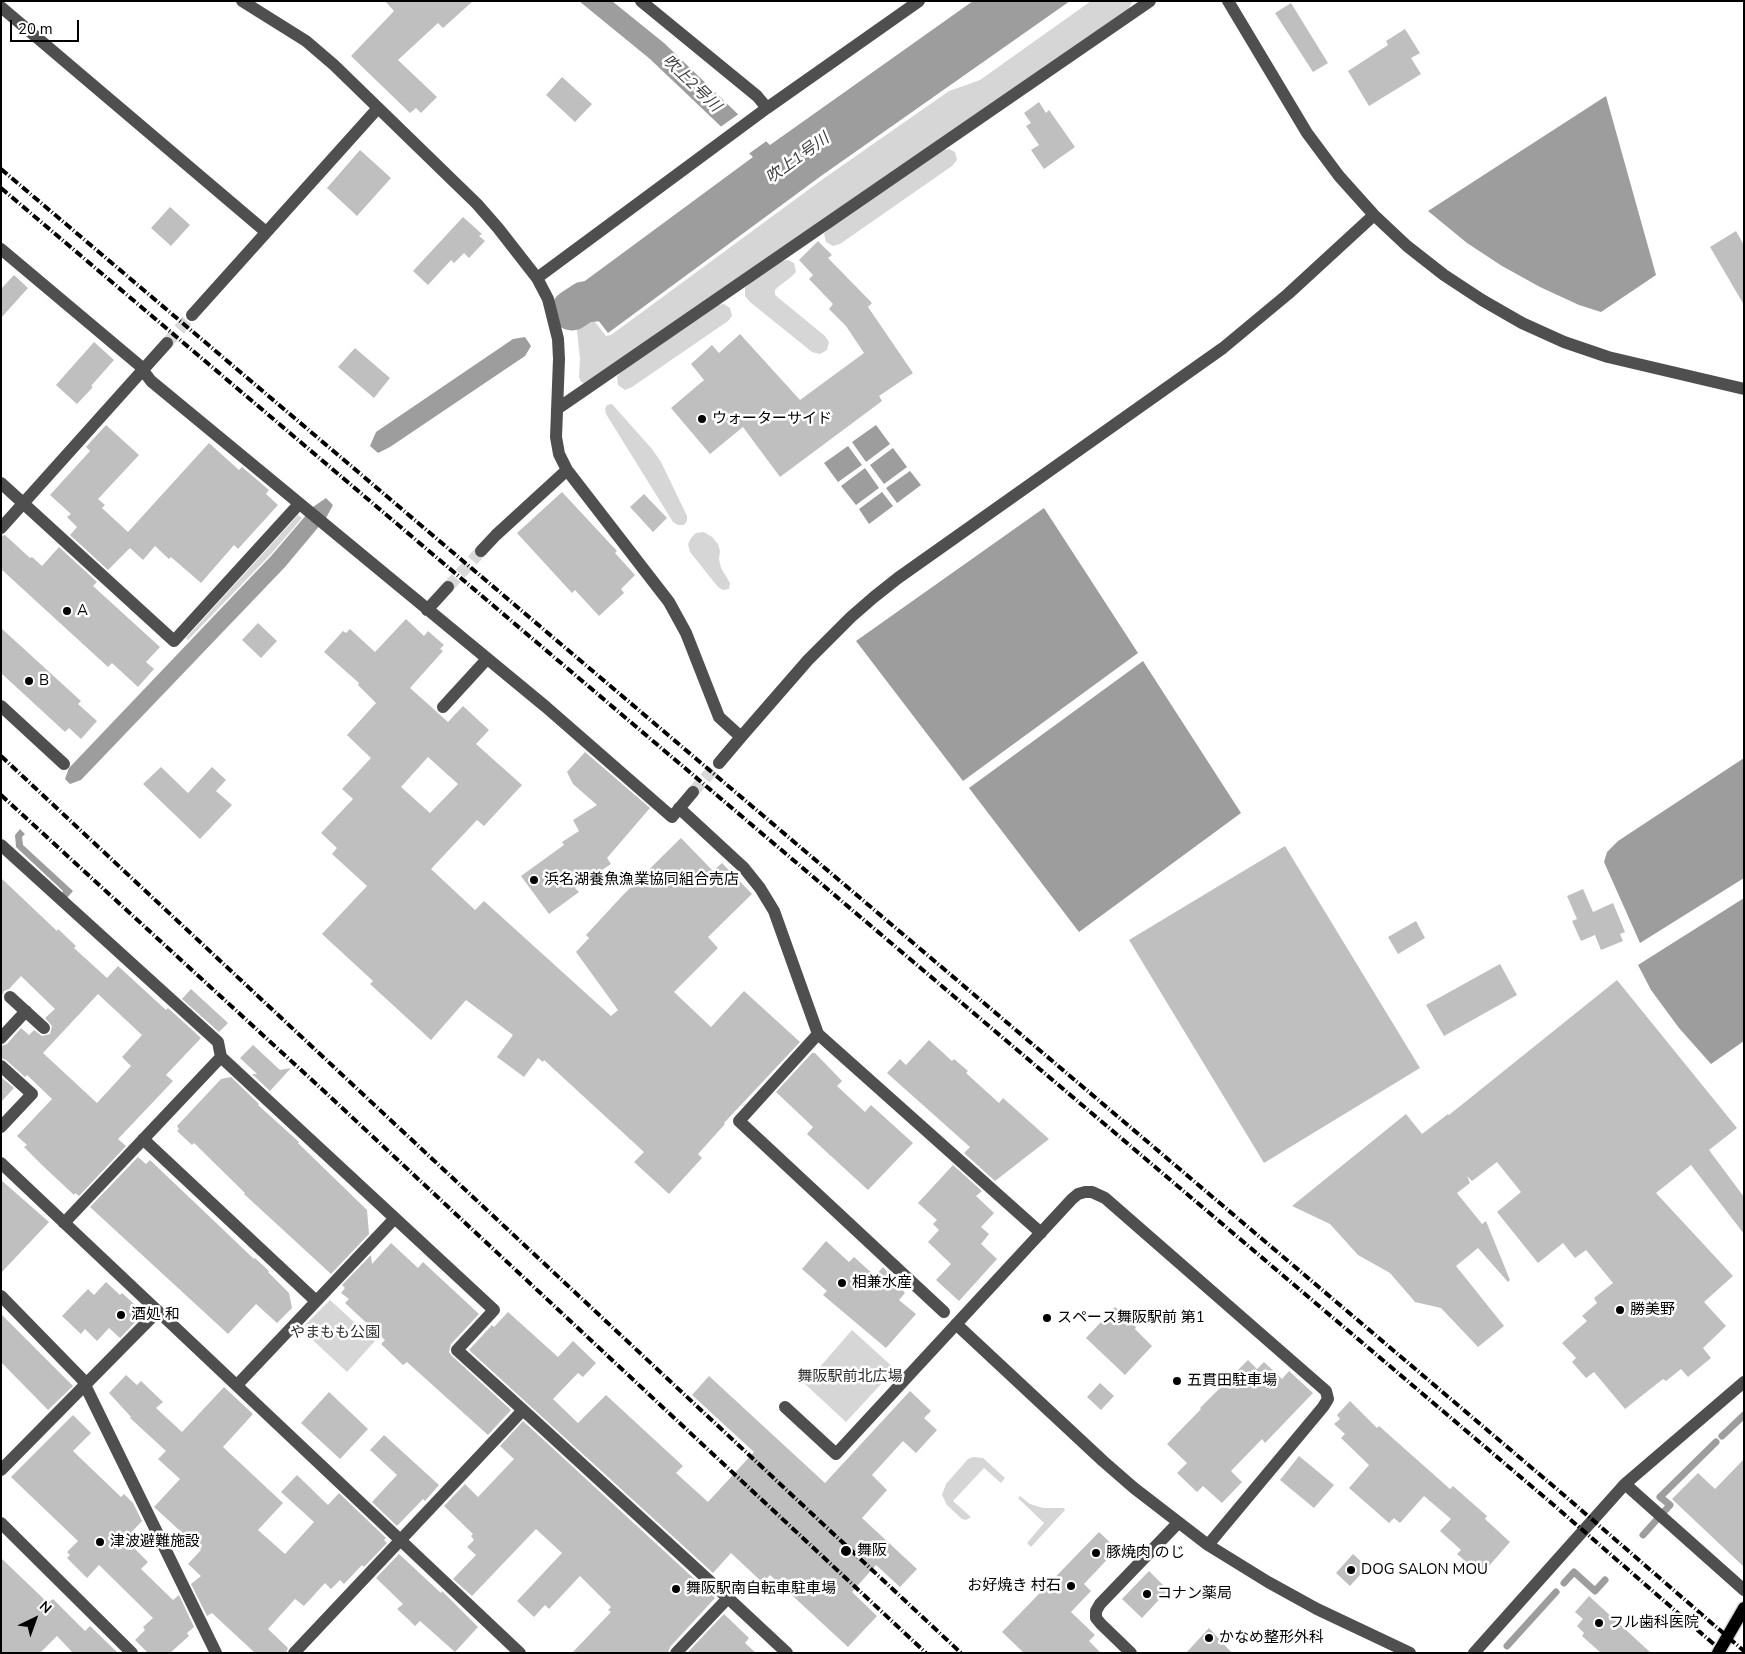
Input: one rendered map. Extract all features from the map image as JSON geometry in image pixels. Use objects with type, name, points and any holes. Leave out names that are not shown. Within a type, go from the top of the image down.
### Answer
[{"type":"main road","points":[[1718,1653],[1744,1608]]},
{"type":"street","points":[[242,1],[306,41],[334,65],[477,204],[537,278],[548,299],[558,339],[556,437],[559,454],[567,470],[669,602],[686,633],[719,717],[741,737]]},
{"type":"street","points":[[641,1],[758,96],[767,108]]},
{"type":"street","points":[[537,278],[767,108],[919,1]]},
{"type":"street","points":[[557,409],[1150,1]]},
{"type":"street","points":[[1228,1],[1307,134],[1338,176],[1407,246],[1444,274],[1482,300],[1564,342],[1608,357],[1744,390]]},
{"type":"street","points":[[1,7],[266,232]]},
{"type":"street","points":[[192,315],[378,108]]},
{"type":"street","points":[[719,763],[808,660],[874,597],[898,578],[1223,348],[1288,294],[1374,214]]},
{"type":"street","points":[[1,249],[139,365],[151,381],[323,525],[546,707],[672,817],[694,792]]},
{"type":"street","points":[[1,528],[167,343]]},
{"type":"street","points":[[481,551],[567,470]]},
{"type":"street","points":[[1,484],[174,641],[303,508]]},
{"type":"street","points":[[427,610],[448,587]]},
{"type":"street","points":[[443,707],[487,659]]},
{"type":"street","points":[[1,706],[64,764]]},
{"type":"street","points":[[680,808],[744,868],[760,888],[777,919],[818,1034],[1041,1233]]},
{"type":"street","points":[[1,845],[218,1042],[221,1056],[494,1310],[457,1350],[787,1653]]},
{"type":"street","points":[[10,997],[44,1028]]},
{"type":"street","points":[[1,1038],[26,1011]]},
{"type":"street","points":[[818,1034],[739,1121],[944,1312]]},
{"type":"street","points":[[64,1223],[221,1056]]},
{"type":"street","points":[[1,1066],[32,1094],[1,1127]]},
{"type":"street","points":[[144,1139],[316,1301]]},
{"type":"street","points":[[1,1163],[520,1653]]},
{"type":"street","points":[[785,1407],[836,1454],[1078,1194],[1092,1192],[1099,1194],[1240,1314],[1326,1391],[1328,1399],[1323,1407],[1208,1545]]},
{"type":"street","points":[[237,1385],[395,1218]]},
{"type":"street","points":[[1,1296],[82,1379],[216,1653]]},
{"type":"street","points":[[1,1470],[158,1311]]},
{"type":"street","points":[[956,1324],[1103,1461],[1178,1523],[1208,1545],[1268,1582],[1317,1609],[1410,1653]]},
{"type":"street","points":[[1474,1653],[1625,1484],[1744,1382]]},
{"type":"street","points":[[294,1653],[523,1410]]},
{"type":"street","points":[[1625,1484],[1744,1590]]},
{"type":"street","points":[[1,1523],[132,1653]]},
{"type":"street","points":[[1131,1653],[1096,1618],[1096,1611],[1100,1604],[1178,1523]]},
{"type":"street","points":[[676,1653],[728,1598]]},
{"type":"green space","points":[[1091,1],[1133,1],[1128,10],[584,383],[581,382],[579,377],[580,359],[577,330],[582,314],[587,314],[591,317],[606,336],[611,335],[823,179],[949,91],[980,80]]},
{"type":"green space","points":[[949,149],[955,152],[957,160],[952,166],[840,244],[833,246],[826,242],[824,234],[829,228],[943,150]]},
{"type":"green space","points":[[788,260],[794,263],[796,272],[775,290],[775,295],[825,336],[829,342],[827,350],[820,354],[812,352],[745,296],[745,288],[750,283],[781,261]]},
{"type":"green space","points":[[724,304],[730,308],[732,316],[728,321],[632,387],[625,390],[618,385],[617,377],[621,372],[718,305]]},
{"type":"green space","points":[[612,404],[652,449],[661,462],[687,516],[687,521],[684,525],[678,525],[673,522],[606,414],[605,409],[607,405]]},
{"type":"green space","points":[[298,515],[302,518],[271,554],[188,640],[186,638]]},
{"type":"green space","points":[[704,532],[718,544],[721,568],[730,583],[729,589],[723,590],[718,587],[690,552],[688,544],[691,538],[696,533]]},
{"type":"green space","name":"やまもも公園","points":[[330,1300],[375,1341],[347,1372],[301,1329]]},
{"type":"green space","name":"舞阪駅前北広場","points":[[852,1330],[895,1369],[846,1422],[805,1384]]},
{"type":"green space","points":[[973,1457],[983,1458],[1005,1478],[1001,1483],[984,1468],[953,1501],[971,1517],[966,1520],[962,1519],[947,1505],[942,1495],[946,1484],[968,1459]]},
{"type":"green space","points":[[1020,1496],[1030,1504],[1043,1508],[1064,1508],[1065,1510],[1031,1547],[1027,1543],[1044,1523],[1018,1498]]},
{"type":"water","name":"吹上2号川","points":[[579,1],[612,1],[664,43],[770,145],[973,1],[1070,1],[821,176],[608,333],[574,289],[753,157],[650,59]]},
{"type":"water","points":[[1606,96],[1656,275],[1601,312],[1579,305],[1540,287],[1502,266],[1467,243],[1428,211]]},
{"type":"water","points":[[525,337],[531,346],[525,356],[390,447],[378,453],[370,446],[376,432],[513,339]]},
{"type":"water","points":[[876,425],[890,444],[866,462],[852,442]]},
{"type":"water","points":[[848,446],[862,465],[838,482],[824,463]]},
{"type":"water","points":[[893,448],[907,467],[884,484],[870,465]]},
{"type":"water","points":[[865,468],[879,488],[856,505],[841,486]]},
{"type":"water","points":[[910,471],[921,485],[897,503],[886,488]]},
{"type":"water","points":[[882,492],[893,506],[869,524],[859,509]]},
{"type":"water","points":[[326,498],[333,505],[326,518],[285,567],[81,780],[70,784],[65,779],[69,768],[272,555],[313,507]]},
{"type":"water","points":[[1044,508],[1138,653],[963,781],[856,641]]},
{"type":"water","points":[[1143,661],[1241,813],[1079,932],[969,788]]},
{"type":"water","points":[[1744,758],[1744,878],[1640,943],[1604,862],[1607,852],[1618,841]]},
{"type":"water","points":[[20,829],[25,834],[22,837],[23,845],[73,891],[67,898],[62,893],[63,891],[16,847],[15,835]]},
{"type":"water","points":[[1744,898],[1744,1041],[1711,1064],[1679,1028],[1651,990],[1638,965]]},
{"type":"pier","points":[[740,113],[768,140],[747,155],[719,128]]},
{"type":"building","points":[[385,1],[473,1],[443,28],[438,23],[398,60],[437,97],[421,113],[416,108],[410,113],[351,56],[394,11]]},
{"type":"building","points":[[1291,3],[1328,63],[1313,72],[1275,13]]},
{"type":"building","points":[[1405,29],[1420,53],[1411,58],[1421,74],[1369,106],[1348,71],[1388,45],[1386,41]]},
{"type":"building","points":[[562,77],[592,104],[575,122],[546,95]]},
{"type":"building","points":[[1039,102],[1046,113],[1049,110],[1075,147],[1044,169],[1031,150],[1039,145],[1026,126],[1031,123],[1024,113]]},
{"type":"building","points":[[360,150],[391,178],[357,216],[327,188]]},
{"type":"building","points":[[170,207],[190,225],[171,246],[151,228]]},
{"type":"building","points":[[463,217],[482,234],[479,236],[485,241],[469,258],[464,253],[454,263],[451,260],[428,285],[413,271]]},
{"type":"building","points":[[1736,231],[1744,245],[1744,305],[1710,247]]},
{"type":"building","points":[[818,241],[832,255],[828,258],[872,303],[868,307],[913,373],[879,396],[882,401],[780,477],[743,427],[710,454],[671,408],[704,380],[691,364],[712,345],[719,353],[740,334],[800,400],[864,353],[846,326],[829,309],[833,304],[809,279],[813,275],[799,260]]},
{"type":"building","points":[[14,275],[28,288],[1,318],[1,289]]},
{"type":"building","points":[[94,342],[114,360],[77,404],[56,385]]},
{"type":"building","points":[[355,348],[390,378],[374,398],[338,367]]},
{"type":"building","points":[[106,425],[139,455],[98,499],[105,505],[102,508],[128,532],[209,443],[239,470],[242,467],[269,490],[266,494],[278,505],[238,549],[234,545],[201,583],[155,546],[143,560],[130,548],[108,570],[70,535],[77,527],[67,517],[71,514],[50,495],[90,451],[86,447]]},
{"type":"building","points":[[562,492],[617,551],[615,553],[635,575],[621,589],[624,593],[599,616],[575,590],[572,593],[517,533]]},
{"type":"building","points":[[644,494],[667,518],[653,532],[630,507]]},
{"type":"building","points":[[5,535],[30,558],[32,557],[42,566],[59,547],[97,582],[93,586],[160,647],[146,662],[154,669],[138,687],[112,663],[108,667],[1,569],[1,536]]},
{"type":"building","points":[[406,619],[424,636],[428,631],[444,645],[440,649],[443,651],[410,688],[448,722],[463,706],[489,730],[476,744],[522,785],[484,826],[477,820],[431,869],[475,910],[484,901],[611,1016],[618,1010],[576,952],[589,938],[586,935],[623,895],[681,838],[713,871],[722,863],[752,894],[708,937],[718,948],[674,992],[711,1027],[744,991],[800,1042],[724,1123],[698,1154],[702,1158],[669,1194],[634,1162],[644,1152],[544,1060],[543,1062],[538,1058],[524,1077],[497,1057],[513,1035],[466,1000],[431,1040],[370,984],[373,981],[322,934],[367,886],[332,854],[337,848],[321,833],[353,799],[342,789],[371,758],[347,735],[376,703],[358,685],[359,683],[324,652],[343,631],[346,633],[350,629],[375,652]],"holes":[[[428,757],[458,784],[430,813],[401,787]]]},
{"type":"building","points":[[258,623],[277,641],[261,658],[242,640]]},
{"type":"building","name":"B","points":[[1,628],[81,701],[78,704],[97,721],[81,739],[69,728],[65,732],[1,673]]},
{"type":"building","points":[[585,752],[650,808],[607,858],[611,864],[575,888],[579,892],[549,914],[521,876],[564,845],[562,842],[579,831],[573,820],[597,805],[573,784],[567,772]]},
{"type":"building","points":[[161,767],[188,793],[212,767],[226,780],[216,791],[232,805],[200,839],[143,784]]},
{"type":"building","points":[[1285,846],[1420,1068],[1264,1163],[1129,940]]},
{"type":"building","points":[[1,878],[57,931],[58,929],[76,946],[74,948],[107,978],[118,966],[166,1010],[168,1008],[201,1038],[166,1075],[173,1081],[118,1139],[126,1146],[79,1196],[75,1193],[74,1195],[42,1165],[24,1147],[27,1145],[17,1136],[52,1099],[27,1075],[25,1077],[6,1060],[1,1058],[1,1046],[7,1044],[21,1028],[29,1035],[34,1030],[42,1036],[50,1034],[52,1026],[45,1018],[55,1009],[21,976],[9,989],[4,991],[1,997]],"holes":[[[98,994],[142,1035],[122,1057],[131,1066],[97,1103],[43,1053]]]},
{"type":"building","points":[[1583,889],[1593,912],[1613,903],[1625,932],[1620,934],[1623,941],[1601,950],[1595,935],[1581,941],[1572,921],[1577,919],[1567,896]]},
{"type":"building","points":[[1416,921],[1425,938],[1398,954],[1388,937]]},
{"type":"building","points":[[1500,964],[1517,995],[1444,1036],[1426,1005]]},
{"type":"building","points":[[1617,980],[1737,1128],[1709,1150],[1744,1197],[1744,1234],[1691,1165],[1656,1193],[1733,1276],[1704,1302],[1726,1326],[1703,1348],[1711,1358],[1688,1377],[1681,1369],[1666,1381],[1663,1379],[1625,1409],[1594,1372],[1586,1378],[1572,1362],[1576,1358],[1562,1343],[1587,1321],[1582,1316],[1597,1303],[1594,1298],[1613,1283],[1586,1250],[1575,1258],[1563,1243],[1538,1263],[1497,1212],[1521,1192],[1497,1162],[1472,1181],[1467,1176],[1470,1183],[1457,1193],[1482,1224],[1486,1221],[1510,1280],[1508,1282],[1478,1248],[1456,1266],[1504,1326],[1478,1347],[1441,1308],[1415,1302],[1390,1273],[1358,1255],[1330,1224],[1292,1206],[1406,1114],[1422,1134],[1449,1115]]},
{"type":"building","points":[[191,989],[228,1023],[219,1032],[182,999]]},
{"type":"building","points":[[929,1040],[952,1061],[954,1059],[968,1071],[966,1073],[999,1103],[1003,1098],[1049,1139],[995,1181],[964,1153],[970,1147],[887,1073],[900,1059],[906,1065]]},
{"type":"building","points":[[253,1045],[280,1070],[291,1068],[270,1091],[252,1074],[257,1074],[240,1058]]},
{"type":"building","points":[[812,1053],[815,1053],[842,1081],[837,1086],[865,1112],[871,1105],[913,1143],[868,1190],[807,1134],[813,1127],[776,1092]]},
{"type":"building","points":[[1,1077],[14,1088],[1,1102]]},
{"type":"building","points":[[231,1077],[367,1210],[369,1234],[331,1274],[244,1194],[194,1143],[192,1145],[177,1131],[179,1129],[177,1126],[221,1079]]},
{"type":"building","points":[[138,1157],[146,1164],[150,1160],[269,1271],[289,1293],[292,1308],[277,1323],[256,1304],[228,1334],[90,1207]]},
{"type":"building","points":[[953,1165],[982,1191],[976,1196],[994,1213],[981,1227],[989,1234],[981,1244],[997,1259],[959,1301],[936,1280],[951,1264],[928,1242],[939,1230],[933,1224],[937,1220],[918,1203]]},
{"type":"building","points":[[1,1180],[49,1222],[1,1273]]},
{"type":"building","points":[[826,1241],[849,1262],[854,1257],[875,1276],[883,1267],[905,1293],[899,1300],[916,1314],[886,1348],[823,1295],[827,1291],[802,1269]]},
{"type":"building","points":[[391,1243],[418,1268],[423,1262],[479,1314],[451,1344],[449,1352],[511,1410],[488,1435],[407,1362],[403,1365],[381,1344],[385,1340],[345,1303],[349,1299],[341,1293],[345,1288],[342,1285],[371,1255],[372,1264]]},
{"type":"building","points":[[106,1282],[120,1295],[122,1293],[144,1313],[120,1338],[109,1328],[97,1341],[85,1329],[81,1334],[62,1316],[88,1289],[94,1295]]},
{"type":"building","points":[[1115,1307],[1152,1346],[1125,1375],[1086,1338]]},
{"type":"building","points":[[508,1312],[558,1357],[573,1341],[596,1363],[583,1377],[578,1373],[553,1399],[578,1423],[606,1395],[683,1466],[676,1473],[708,1502],[754,1452],[692,1395],[709,1376],[825,1483],[910,1391],[931,1411],[924,1418],[937,1430],[916,1453],[903,1441],[872,1475],[887,1490],[862,1518],[917,1569],[900,1587],[876,1565],[852,1592],[877,1616],[848,1647],[770,1575],[763,1583],[731,1553],[713,1573],[469,1350],[492,1325],[494,1327]]},
{"type":"building","points":[[1,1314],[73,1386],[48,1410],[1,1362]]},
{"type":"building","points":[[1248,1360],[1257,1369],[1264,1362],[1282,1379],[1289,1371],[1313,1393],[1265,1443],[1262,1439],[1231,1471],[1242,1482],[1222,1503],[1203,1486],[1197,1492],[1177,1473],[1187,1463],[1167,1444]]},
{"type":"building","points":[[126,1375],[137,1385],[141,1381],[163,1402],[156,1408],[182,1432],[224,1387],[253,1414],[223,1447],[283,1503],[258,1530],[285,1554],[314,1522],[281,1492],[297,1475],[328,1505],[339,1493],[386,1538],[384,1540],[387,1543],[344,1584],[340,1580],[331,1589],[325,1583],[304,1606],[295,1599],[268,1629],[288,1648],[286,1653],[255,1653],[212,1613],[207,1616],[191,1584],[201,1576],[188,1564],[201,1550],[154,1507],[180,1479],[158,1459],[166,1451],[130,1418],[109,1393]]},
{"type":"building","points":[[1100,1383],[1114,1396],[1101,1410],[1087,1397]]},
{"type":"building","points":[[329,1392],[368,1429],[340,1459],[301,1423]]},
{"type":"building","points":[[1350,1401],[1377,1428],[1379,1426],[1450,1489],[1453,1486],[1487,1516],[1485,1519],[1510,1542],[1481,1575],[1457,1554],[1461,1550],[1440,1531],[1451,1519],[1424,1496],[1400,1523],[1394,1518],[1389,1523],[1349,1488],[1369,1465],[1341,1438],[1345,1434],[1334,1424],[1340,1419],[1337,1415]]},
{"type":"building","points":[[73,1415],[91,1433],[73,1451],[121,1497],[124,1494],[133,1503],[142,1521],[125,1539],[148,1562],[141,1569],[173,1600],[179,1595],[194,1627],[187,1633],[189,1636],[170,1653],[148,1653],[135,1640],[145,1630],[143,1627],[153,1618],[99,1565],[87,1578],[67,1558],[70,1555],[67,1552],[78,1541],[11,1477]]},
{"type":"building","points":[[523,1421],[715,1598],[670,1647],[668,1653],[572,1653],[611,1612],[608,1610],[611,1607],[580,1576],[549,1609],[545,1605],[534,1617],[517,1601],[562,1553],[536,1529],[472,1596],[453,1579],[476,1555],[467,1547],[474,1540],[471,1536],[473,1534],[444,1506],[465,1484],[478,1497],[514,1459],[500,1446]]},
{"type":"building","points":[[384,1435],[439,1485],[425,1501],[423,1499],[397,1526],[372,1502],[397,1475],[370,1450]]},
{"type":"building","points":[[1299,1456],[1334,1485],[1314,1508],[1280,1480]]},
{"type":"building","points":[[1744,1459],[1744,1567],[1672,1499],[1698,1473],[1715,1489]]},
{"type":"building","points":[[1099,1532],[1117,1549],[1084,1584],[1091,1591],[1071,1612],[1095,1635],[1089,1641],[1101,1653],[1024,1653],[1002,1632]]},
{"type":"building","points":[[399,1554],[441,1593],[442,1591],[478,1627],[455,1652],[420,1621],[415,1626],[397,1609],[403,1604],[376,1578]]},
{"type":"building","points":[[1353,1554],[1367,1567],[1350,1586],[1336,1573]]},
{"type":"building","points":[[1,1558],[48,1603],[53,1599],[85,1631],[90,1626],[118,1653],[73,1653],[57,1636],[40,1653],[1,1653]]},
{"type":"building","name":"コナン薬局","points":[[1149,1571],[1168,1590],[1142,1618],[1122,1599]]},
{"type":"building","name":"フル歯科医院","points":[[1589,1596],[1651,1653],[1601,1653],[1582,1636],[1584,1633],[1577,1626],[1583,1619],[1575,1612]]},
{"type":"building","points":[[724,1614],[749,1638],[745,1643],[756,1653],[687,1653]]},
{"type":"building","name":"かなめ整形外科","points":[[1209,1628],[1232,1653],[1186,1653]]},
{"type":"waterway","name":"吹上1号川","points":[[572,310],[584,302],[606,300],[633,280]]},
{"type":"waterway","points":[[1722,1436],[1744,1415]]},
{"type":"waterway","points":[[1643,1535],[1670,1505],[1660,1497],[1716,1442]]},
{"type":"waterway","points":[[1564,1583],[1574,1572],[1595,1591],[1605,1580]]},
{"type":"waterway","points":[[1507,1646],[1556,1592]]},
{"type":"tunnel","points":[[167,343],[192,315]]},
{"type":"tunnel","points":[[448,587],[481,551]]},
{"type":"tunnel","points":[[693,792],[719,763]]},
{"type":"railway","points":[[1,169],[1565,1496],[1744,1651]]},
{"type":"railway","points":[[1,188],[1556,1507],[1724,1653]]},
{"type":"railway","points":[[1,756],[961,1653]]},
{"type":"railway","points":[[1,795],[325,1092],[926,1653]]},
{"type":"place","name":"ウォーターサイド","points":[[702,419]]},
{"type":"place","name":"A","points":[[67,611]]},
{"type":"place","name":"B","points":[[29,681]]},
{"type":"place","name":"浜名湖養魚漁業協同組合売店","points":[[534,880]]},
{"type":"place","name":"相兼水産","points":[[842,1283]]},
{"type":"place","name":"勝美野","points":[[1620,1310]]},
{"type":"place","name":"酒処 和","points":[[121,1315]]},
{"type":"place","name":"スペース舞阪駅前 第1","points":[[1047,1318]]},
{"type":"place","name":"五貫田駐車場","points":[[1177,1381]]},
{"type":"place","name":"津波避難施設","points":[[100,1542]]},
{"type":"place","name":"舞阪","points":[[846,1551]]},
{"type":"place","name":"豚焼肉 のじ","points":[[1096,1553]]},
{"type":"place","name":"DOG SALON MOU","points":[[1351,1570]]},
{"type":"place","name":"お好焼き 村石","points":[[1071,1586]]},
{"type":"place","name":"舞阪駅南自転車駐車場","points":[[676,1589]]},
{"type":"place","name":"コナン薬局","points":[[1147,1594]]},
{"type":"place","name":"フル歯科医院","points":[[1599,1623]]},
{"type":"place","name":"かなめ整形外科","points":[[1209,1638]]}]
